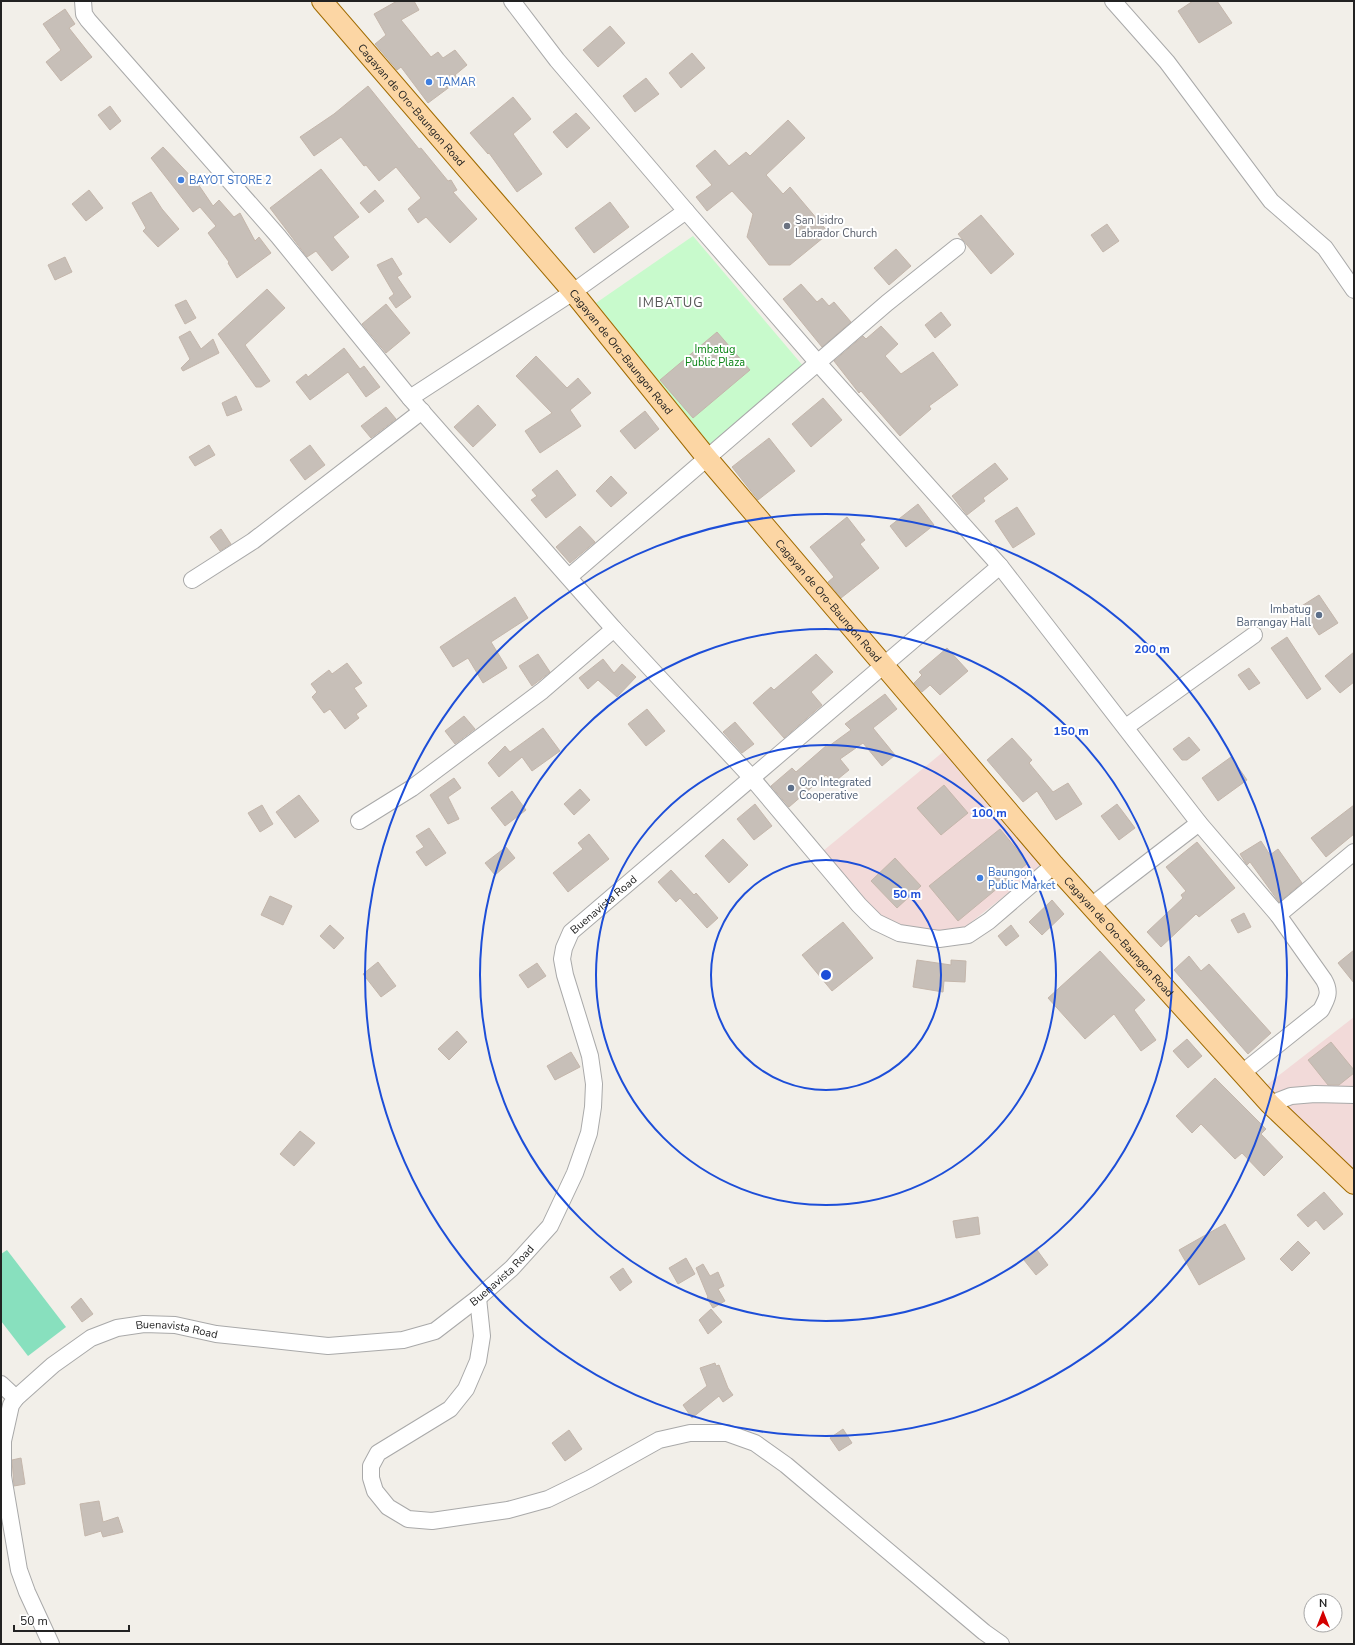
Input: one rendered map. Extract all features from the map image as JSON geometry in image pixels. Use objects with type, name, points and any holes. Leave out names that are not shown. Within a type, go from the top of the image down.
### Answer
[{"type":"main road","name":"Cagayan de Oro-Baungon Road","points":[[322,1],[573,292],[707,458],[1054,864],[1270,1104],[1354,1184]]},
{"type":"street","points":[[83,1],[84,14],[88,20],[278,236],[410,398],[570,577],[614,629],[751,777],[859,905],[876,922],[899,933],[938,939],[968,935],[989,921],[1054,864]]},
{"type":"street","points":[[512,1],[557,60],[686,211],[818,363],[1000,566],[1199,823],[1278,915],[1324,980],[1328,986],[1328,998],[1320,1010],[1242,1074]]},
{"type":"street","points":[[1113,1],[1124,15],[1150,41],[1168,62],[1270,201],[1325,248],[1354,290]]},
{"type":"street","points":[[410,398],[573,292],[686,211]]},
{"type":"street","points":[[570,577],[887,303],[957,247]]},
{"type":"street","points":[[192,580],[253,541],[422,411]]},
{"type":"street","name":"Buenavista Road","points":[[51,1644],[27,1592],[20,1570],[3,1476],[3,1441],[11,1405],[16,1398],[53,1365],[91,1338],[118,1328],[144,1324],[175,1325],[216,1334],[328,1346],[403,1340],[435,1331],[478,1298],[512,1268],[550,1226],[575,1173],[589,1133],[593,1107],[594,1084],[590,1056],[565,975],[562,958],[564,948],[571,932],[751,777],[885,666],[1000,566]]},
{"type":"street","points":[[359,821],[412,788],[542,692],[614,629]]},
{"type":"street","points":[[1126,727],[1254,635]]},
{"type":"street","points":[[1091,906],[1199,823]]},
{"type":"street","points":[[1278,915],[1354,852]]},
{"type":"street","points":[[1270,1104],[1291,1096],[1315,1094],[1354,1095]]},
{"type":"street","points":[[478,1298],[482,1336],[478,1361],[466,1389],[450,1408],[378,1453],[371,1466],[370,1478],[375,1491],[388,1507],[408,1519],[432,1521],[508,1510],[548,1499],[589,1479],[659,1440],[690,1433],[727,1433],[754,1443],[786,1465],[978,1627],[1001,1644]]},
{"type":"street","points":[[1,1384],[16,1398]]},
{"type":"shaded area","points":[[943,752],[1041,867],[965,927],[936,933],[908,928],[878,914],[823,851]]},
{"type":"shaded area","points":[[1354,1017],[1354,1177],[1264,1087]]},
{"type":"green space","name":"Imbatug Public Plaza","points":[[693,236],[804,367],[709,445],[596,303]]},
{"type":"green space","points":[[7,1250],[66,1327],[28,1356],[1,1321],[1,1254]]},
{"type":"building","points":[[397,1],[414,1],[419,10],[401,20],[431,57],[438,52],[443,58],[455,50],[467,65],[455,75],[459,80],[428,103],[401,67],[397,70],[375,44],[386,35],[374,14]]},
{"type":"building","points":[[1193,1],[1217,1],[1232,23],[1199,43],[1178,11]]},
{"type":"building","points":[[65,9],[75,24],[69,28],[92,57],[61,81],[46,62],[61,50],[43,24]]},
{"type":"building","points":[[610,26],[625,43],[598,67],[583,50]]},
{"type":"building","points":[[692,53],[705,68],[681,88],[669,73]]},
{"type":"building","points":[[646,78],[659,94],[635,112],[623,96]]},
{"type":"building","points":[[368,86],[419,149],[421,148],[448,181],[451,180],[457,190],[453,192],[477,219],[450,243],[426,217],[418,223],[408,209],[421,198],[396,167],[379,181],[366,165],[364,166],[341,137],[314,156],[300,137],[334,114]]},
{"type":"building","points":[[513,97],[531,119],[513,134],[542,174],[517,192],[489,153],[488,154],[470,133]]},
{"type":"building","points":[[110,106],[121,121],[110,130],[98,115]]},
{"type":"building","points":[[576,113],[590,128],[567,148],[553,132]]},
{"type":"building","points":[[788,120],[805,138],[766,175],[783,194],[790,187],[829,233],[790,265],[769,265],[747,237],[753,214],[732,191],[707,211],[696,197],[712,185],[696,166],[715,150],[729,166],[746,152],[750,156]]},
{"type":"building","points":[[163,147],[198,184],[213,206],[219,200],[234,217],[240,213],[255,241],[259,237],[271,253],[237,278],[228,263],[229,262],[208,233],[216,226],[200,207],[193,212],[151,158]]},
{"type":"building","points":[[321,169],[359,217],[333,237],[349,257],[332,271],[316,251],[307,257],[270,208]]},
{"type":"building","points":[[89,190],[103,208],[86,221],[72,204]]},
{"type":"building","points":[[375,190],[384,201],[369,213],[360,203]]},
{"type":"building","points":[[151,192],[162,209],[179,229],[158,247],[143,231],[146,228],[132,203]]},
{"type":"building","points":[[610,202],[629,227],[594,253],[575,228]]},
{"type":"building","points":[[981,215],[1014,254],[991,274],[958,234]]},
{"type":"building","points":[[1107,224],[1119,241],[1103,252],[1091,235]]},
{"type":"building","points":[[896,249],[911,266],[889,285],[874,268]]},
{"type":"building","points":[[65,257],[72,272],[55,280],[48,265]]},
{"type":"building","points":[[392,258],[402,274],[397,277],[411,297],[396,308],[389,298],[394,294],[377,265]]},
{"type":"building","points":[[801,284],[817,302],[822,298],[829,306],[834,302],[851,322],[822,347],[783,299]]},
{"type":"building","points":[[267,289],[285,308],[245,345],[270,381],[261,387],[256,387],[218,334]]},
{"type":"building","points":[[186,300],[196,318],[185,324],[175,305]]},
{"type":"building","points":[[386,304],[410,333],[386,353],[362,324]]},
{"type":"building","points":[[941,312],[951,325],[935,338],[925,325]]},
{"type":"building","points":[[881,326],[898,344],[885,356],[901,374],[933,352],[958,385],[929,406],[931,409],[900,436],[861,391],[859,393],[834,361],[863,336],[866,339]]},
{"type":"building","points":[[190,331],[201,349],[213,339],[219,353],[183,371],[181,368],[190,359],[179,337]]},
{"type":"building","points":[[717,332],[750,370],[693,418],[660,380]]},
{"type":"building","points":[[344,348],[360,369],[364,366],[380,387],[366,397],[348,372],[310,400],[296,382],[306,374],[308,377]]},
{"type":"building","points":[[536,356],[567,388],[578,378],[591,393],[570,410],[581,426],[540,453],[525,431],[552,413],[516,376]]},
{"type":"building","points":[[236,396],[242,410],[227,416],[222,403]]},
{"type":"building","points":[[823,398],[842,420],[811,447],[792,424]]},
{"type":"building","points":[[478,405],[496,425],[473,447],[454,427]]},
{"type":"building","points":[[386,407],[396,419],[371,438],[361,426]]},
{"type":"building","points":[[645,411],[659,429],[635,449],[620,431]]},
{"type":"building","points":[[769,438],[795,471],[758,500],[732,467]]},
{"type":"building","points":[[209,445],[215,455],[195,466],[189,457]]},
{"type":"building","points":[[310,445],[325,465],[305,480],[290,460]]},
{"type":"building","points":[[995,463],[1008,479],[983,498],[985,501],[967,515],[952,496]]},
{"type":"building","points":[[557,470],[576,495],[546,518],[531,500],[537,496],[532,490]]},
{"type":"building","points":[[611,476],[627,493],[611,507],[596,491]]},
{"type":"building","points":[[918,504],[934,525],[906,547],[890,526]]},
{"type":"building","points":[[1017,507],[1035,534],[1013,548],[995,521]]},
{"type":"building","points":[[847,517],[865,540],[860,544],[879,568],[841,598],[828,582],[834,577],[810,547]]},
{"type":"building","points":[[580,526],[595,542],[570,563],[556,547]]},
{"type":"building","points":[[221,529],[231,544],[220,551],[210,537]]},
{"type":"building","name":"Imbatug Barrangay Hall","points":[[1319,595],[1338,623],[1319,635],[1300,607]]},
{"type":"building","points":[[515,597],[528,618],[491,642],[507,668],[483,683],[468,658],[453,667],[440,647]]},
{"type":"building","points":[[1287,637],[1321,689],[1307,699],[1271,648]]},
{"type":"building","points":[[947,648],[968,671],[940,695],[930,685],[922,692],[914,683],[922,675],[919,672]]},
{"type":"building","points":[[1354,652],[1354,682],[1340,693],[1325,676]]},
{"type":"building","points":[[538,654],[550,672],[532,686],[519,666]]},
{"type":"building","points":[[816,654],[833,672],[811,692],[822,705],[784,738],[753,703],[771,687],[774,690]]},
{"type":"building","points":[[603,659],[614,673],[622,664],[636,677],[617,697],[598,680],[588,689],[579,678]]},
{"type":"building","points":[[347,663],[362,683],[354,688],[367,706],[356,714],[359,718],[345,729],[330,709],[324,713],[312,697],[317,692],[311,684],[329,670],[332,674]]},
{"type":"building","points":[[1249,668],[1260,683],[1249,690],[1238,675]]},
{"type":"building","points":[[885,694],[897,709],[873,728],[895,755],[882,766],[863,743],[840,759],[849,770],[833,783],[826,775],[789,807],[771,786],[792,768],[796,772],[827,745],[829,746],[851,730],[845,724]]},
{"type":"building","points":[[647,709],[665,731],[646,746],[628,724]]},
{"type":"building","points":[[464,716],[475,729],[455,744],[445,731]]},
{"type":"building","points":[[735,722],[754,744],[742,753],[723,732]]},
{"type":"building","points":[[543,728],[560,751],[532,771],[522,757],[499,777],[488,763],[505,746],[510,752]]},
{"type":"building","points":[[1189,737],[1200,750],[1187,760],[1182,760],[1173,749]]},
{"type":"building","points":[[1012,738],[1032,760],[1029,763],[1053,792],[1068,783],[1082,804],[1056,820],[1037,791],[1023,802],[987,760]]},
{"type":"building","points":[[1231,757],[1247,780],[1218,801],[1202,778]]},
{"type":"building","points":[[454,778],[461,788],[448,797],[459,819],[448,824],[430,795]]},
{"type":"building","points":[[944,785],[968,813],[941,835],[917,808]]},
{"type":"building","points":[[580,789],[590,800],[574,815],[564,804]]},
{"type":"building","points":[[512,791],[526,810],[505,826],[491,808]]},
{"type":"building","points":[[299,795],[319,821],[295,838],[276,812]]},
{"type":"building","points":[[755,804],[772,826],[754,840],[737,819]]},
{"type":"building","points":[[1117,804],[1135,828],[1119,840],[1101,816]]},
{"type":"building","points":[[262,805],[273,824],[260,832],[248,813]]},
{"type":"building","points":[[1354,805],[1354,834],[1326,857],[1311,838]]},
{"type":"building","points":[[429,828],[446,853],[426,866],[416,852],[424,847],[416,836]]},
{"type":"building","points":[[1000,829],[1028,863],[958,921],[929,886]]},
{"type":"building","points":[[589,834],[609,859],[568,892],[553,873],[583,849],[578,843]]},
{"type":"building","points":[[723,839],[748,865],[729,883],[705,856]]},
{"type":"building","points":[[1261,841],[1270,855],[1278,849],[1302,883],[1279,902],[1250,862],[1247,865],[1240,854]]},
{"type":"building","points":[[1197,842],[1235,888],[1199,917],[1196,914],[1161,947],[1147,932],[1183,898],[1181,895],[1186,891],[1166,867]]},
{"type":"building","points":[[506,847],[515,858],[495,875],[485,863]]},
{"type":"building","points":[[895,858],[921,886],[897,908],[871,881]]},
{"type":"building","points":[[671,870],[694,895],[696,893],[718,918],[707,928],[680,898],[676,902],[658,882]]},
{"type":"building","points":[[270,896],[292,906],[283,925],[261,915]]},
{"type":"building","points":[[1052,900],[1064,914],[1042,935],[1029,922]]},
{"type":"building","points":[[1244,913],[1251,927],[1238,933],[1231,920]]},
{"type":"building","points":[[843,922],[873,958],[832,991],[802,955]]},
{"type":"building","points":[[330,925],[344,938],[334,949],[320,936]]},
{"type":"building","points":[[1011,925],[1019,936],[1006,946],[998,936]]},
{"type":"building","points":[[1354,950],[1354,983],[1338,963]]},
{"type":"building","points":[[1100,951],[1145,1000],[1134,1010],[1156,1040],[1141,1051],[1114,1014],[1085,1039],[1048,998]]},
{"type":"building","points":[[1189,956],[1201,971],[1209,964],[1271,1033],[1248,1054],[1174,970]]},
{"type":"building","points":[[917,960],[951,965],[951,960],[966,961],[965,982],[944,981],[943,992],[913,987]]},
{"type":"building","points":[[378,962],[396,986],[381,997],[363,974]]},
{"type":"building","points":[[537,963],[546,976],[528,988],[519,975]]},
{"type":"building","points":[[457,1031],[467,1042],[449,1060],[438,1049]]},
{"type":"building","points":[[1187,1039],[1202,1056],[1188,1068],[1173,1051]]},
{"type":"building","points":[[1331,1042],[1354,1070],[1354,1073],[1339,1085],[1328,1085],[1308,1060]]},
{"type":"building","points":[[571,1052],[580,1067],[555,1080],[547,1066]]},
{"type":"building","points":[[1215,1078],[1266,1129],[1261,1134],[1283,1157],[1264,1176],[1242,1153],[1235,1159],[1201,1124],[1192,1133],[1176,1116]]},
{"type":"building","points":[[300,1131],[315,1143],[294,1166],[280,1154]]},
{"type":"building","points":[[1324,1192],[1343,1214],[1324,1230],[1316,1220],[1308,1227],[1297,1215]]},
{"type":"building","points":[[978,1217],[980,1234],[956,1238],[953,1221]]},
{"type":"building","points":[[1225,1224],[1245,1259],[1199,1285],[1179,1250]]},
{"type":"building","points":[[1298,1241],[1310,1253],[1292,1271],[1280,1259]]},
{"type":"building","points":[[1037,1250],[1048,1265],[1036,1275],[1024,1260]]},
{"type":"building","points":[[686,1258],[695,1274],[678,1284],[669,1268]]},
{"type":"building","points":[[703,1264],[710,1276],[718,1272],[724,1286],[718,1289],[725,1301],[713,1308],[707,1298],[708,1297],[696,1268]]},
{"type":"building","points":[[623,1268],[632,1282],[620,1291],[610,1277]]},
{"type":"building","points":[[81,1298],[93,1314],[82,1322],[71,1307]]},
{"type":"building","points":[[711,1309],[722,1322],[708,1334],[699,1320]]},
{"type":"building","points":[[715,1363],[716,1366],[719,1365],[728,1388],[733,1395],[723,1402],[719,1396],[692,1418],[683,1405],[707,1386],[700,1368]]},
{"type":"building","points":[[843,1429],[852,1443],[839,1451],[830,1438]]},
{"type":"building","points":[[569,1430],[582,1449],[565,1461],[552,1443]]},
{"type":"building","points":[[21,1458],[25,1484],[14,1486],[12,1460]]},
{"type":"building","points":[[99,1501],[103,1522],[118,1517],[123,1532],[103,1537],[101,1531],[85,1536],[80,1504]]},
{"type":"place","name":"TAMAR","points":[[429,82]]},
{"type":"place","name":"BAYOT STORE 2","points":[[181,180]]},
{"type":"place","name":"San Isidro Labrador Church","points":[[787,226]]},
{"type":"place","name":"Imbatug Barrangay Hall","points":[[1319,615]]},
{"type":"place","name":"Oro Integrated Cooperative","points":[[791,788]]},
{"type":"place","name":"Baungon Public Market","points":[[980,878]]},
{"type":"district","name":"IMBATUG","points":[[671,303]]}]
